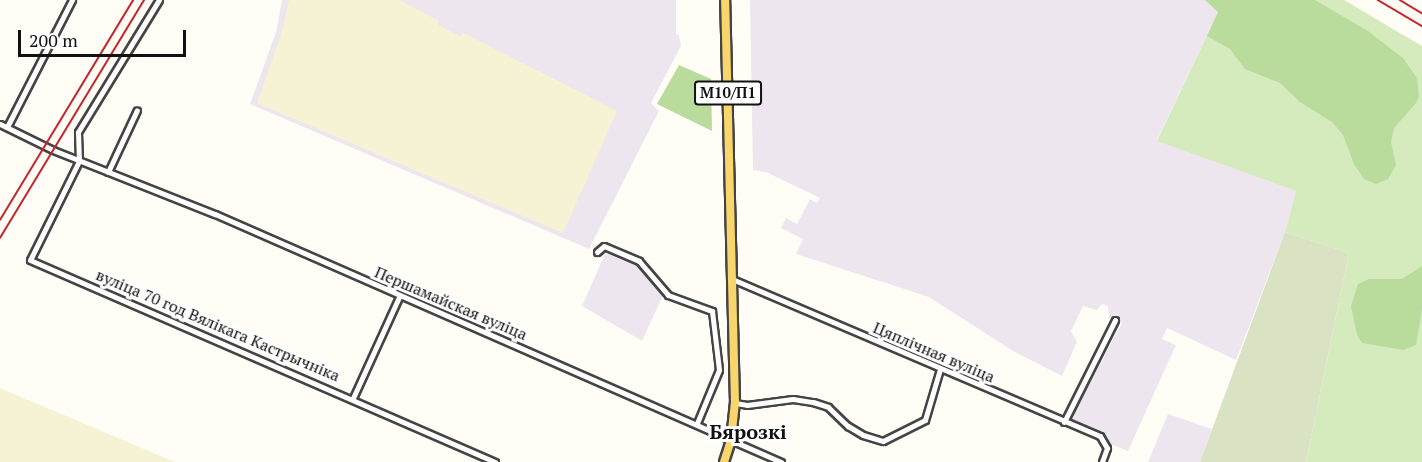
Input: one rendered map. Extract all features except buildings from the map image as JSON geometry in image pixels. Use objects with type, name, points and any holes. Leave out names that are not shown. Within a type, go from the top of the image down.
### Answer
[{"type":"main road","name":"М10/П1","points":[[724,462],[732,440],[735,404],[725,0]]},
{"type":"street","points":[[0,124],[8,127],[72,0]]},
{"type":"street","points":[[80,161],[78,132],[159,0]]},
{"type":"street","points":[[108,172],[137,110]]},
{"type":"street","name":"Першамайская вуліца","points":[[8,127],[80,161],[215,214],[399,297],[697,423],[781,462]]},
{"type":"street","name":"вуліца 70 год Вялікага Кастрычніка","points":[[80,161],[30,260],[353,398],[495,462]]},
{"type":"street","points":[[597,252],[604,246],[639,261],[668,295],[712,310],[719,370],[697,423]]},
{"type":"street","name":"Цяплічная вуліца","points":[[732,279],[1100,436],[1107,448],[1102,462]]},
{"type":"street","points":[[353,398],[399,297]]},
{"type":"street","points":[[1064,422],[1115,320]]},
{"type":"street","points":[[735,404],[747,405],[793,399],[813,402],[828,407],[848,426],[862,435],[883,441],[925,420],[940,369]]},
{"type":"shaded area","points":[[282,0],[676,0],[676,34],[679,35],[681,46],[651,103],[659,111],[589,249],[250,104],[276,32]]},
{"type":"shaded area","points":[[289,0],[399,0],[439,21],[438,25],[461,37],[463,33],[617,111],[563,233],[257,103],[282,32]]},
{"type":"shaded area","points":[[750,0],[1205,0],[1218,12],[1157,140],[1296,191],[1285,232],[1236,360],[1167,328],[1162,339],[1176,345],[1128,451],[1067,427],[1122,323],[1109,318],[1108,306],[1102,304],[1097,310],[1083,306],[1071,331],[1077,342],[1062,376],[1013,351],[929,297],[796,254],[803,239],[781,228],[786,218],[797,224],[810,199],[817,203],[820,198],[766,172],[753,170]]},
{"type":"shaded area","points":[[613,253],[642,266],[664,293],[642,341],[582,306],[605,254]]},
{"type":"shaded area","points":[[0,388],[175,462],[0,462]]},
{"type":"shaded area","points":[[1168,414],[1212,429],[1200,462],[1148,462]]},
{"type":"green space","points":[[1205,0],[1344,0],[1422,46],[1422,462],[1306,462],[1349,253],[1285,232],[1296,191],[1157,141],[1218,12]]},
{"type":"green space","points":[[1205,0],[1315,0],[1368,31],[1403,58],[1417,78],[1419,96],[1416,103],[1394,128],[1391,142],[1396,165],[1388,179],[1376,184],[1364,179],[1354,164],[1343,135],[1332,122],[1300,102],[1280,83],[1245,69],[1230,49],[1207,36],[1218,12]]},
{"type":"green space","points":[[679,65],[711,79],[712,131],[657,104]]},
{"type":"green space","points":[[1285,232],[1349,253],[1306,462],[1200,462]]},
{"type":"green space","points":[[1422,266],[1422,309],[1416,345],[1403,350],[1362,343],[1357,335],[1351,306],[1358,284],[1369,279],[1402,279]]},
{"type":"railway","points":[[0,220],[133,0]]},
{"type":"railway","points":[[0,238],[144,0]]},
{"type":"railway","points":[[1378,0],[1422,26]]},
{"type":"railway","points":[[1400,0],[1422,13]]},
{"type":"district","name":"Бярозкі","points":[[748,431]]}]
